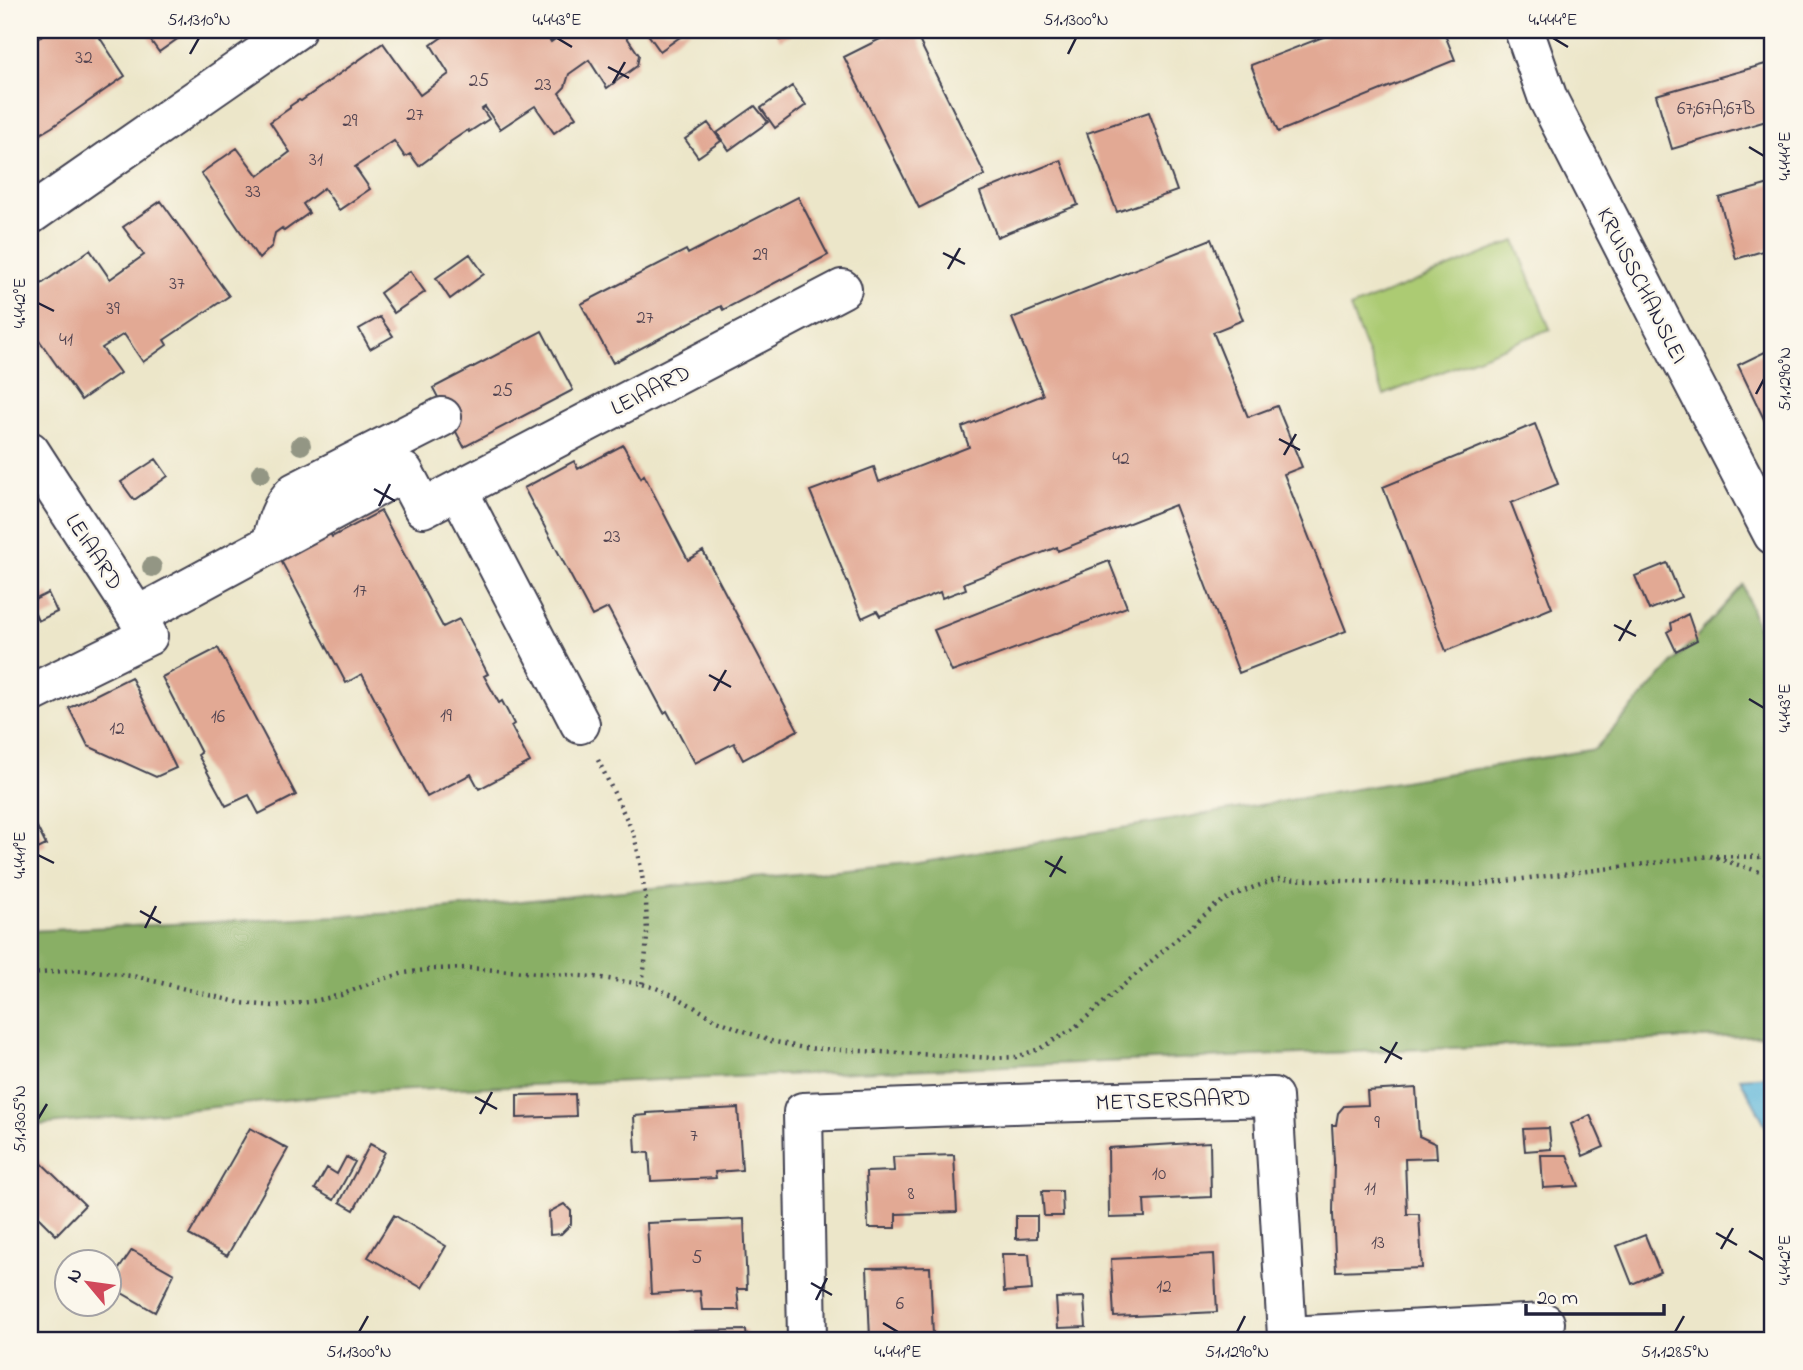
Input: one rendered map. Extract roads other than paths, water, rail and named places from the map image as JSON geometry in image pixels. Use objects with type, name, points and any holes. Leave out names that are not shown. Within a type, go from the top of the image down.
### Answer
[{"type":"street","points":[[30,215],[296,30]]},
{"type":"street","name":"KRUISSCHANSLEI","points":[[1524,30],[1548,99],[1773,535]]},
{"type":"street","name":"LEIAARD","points":[[30,451],[137,616],[404,472],[423,508],[842,289]]},
{"type":"street","points":[[271,544],[278,518],[289,497],[295,492],[442,417]]},
{"type":"street","points":[[458,489],[580,724]]},
{"type":"street","points":[[30,694],[148,636],[137,616]]},
{"type":"street","name":"METSERSAARD","points":[[807,1340],[803,1112],[1054,1102],[1273,1097],[1287,1336],[1545,1323]]},
{"type":"water","points":[[1769,1076],[1773,1084],[1773,1139],[1740,1078]]}]
